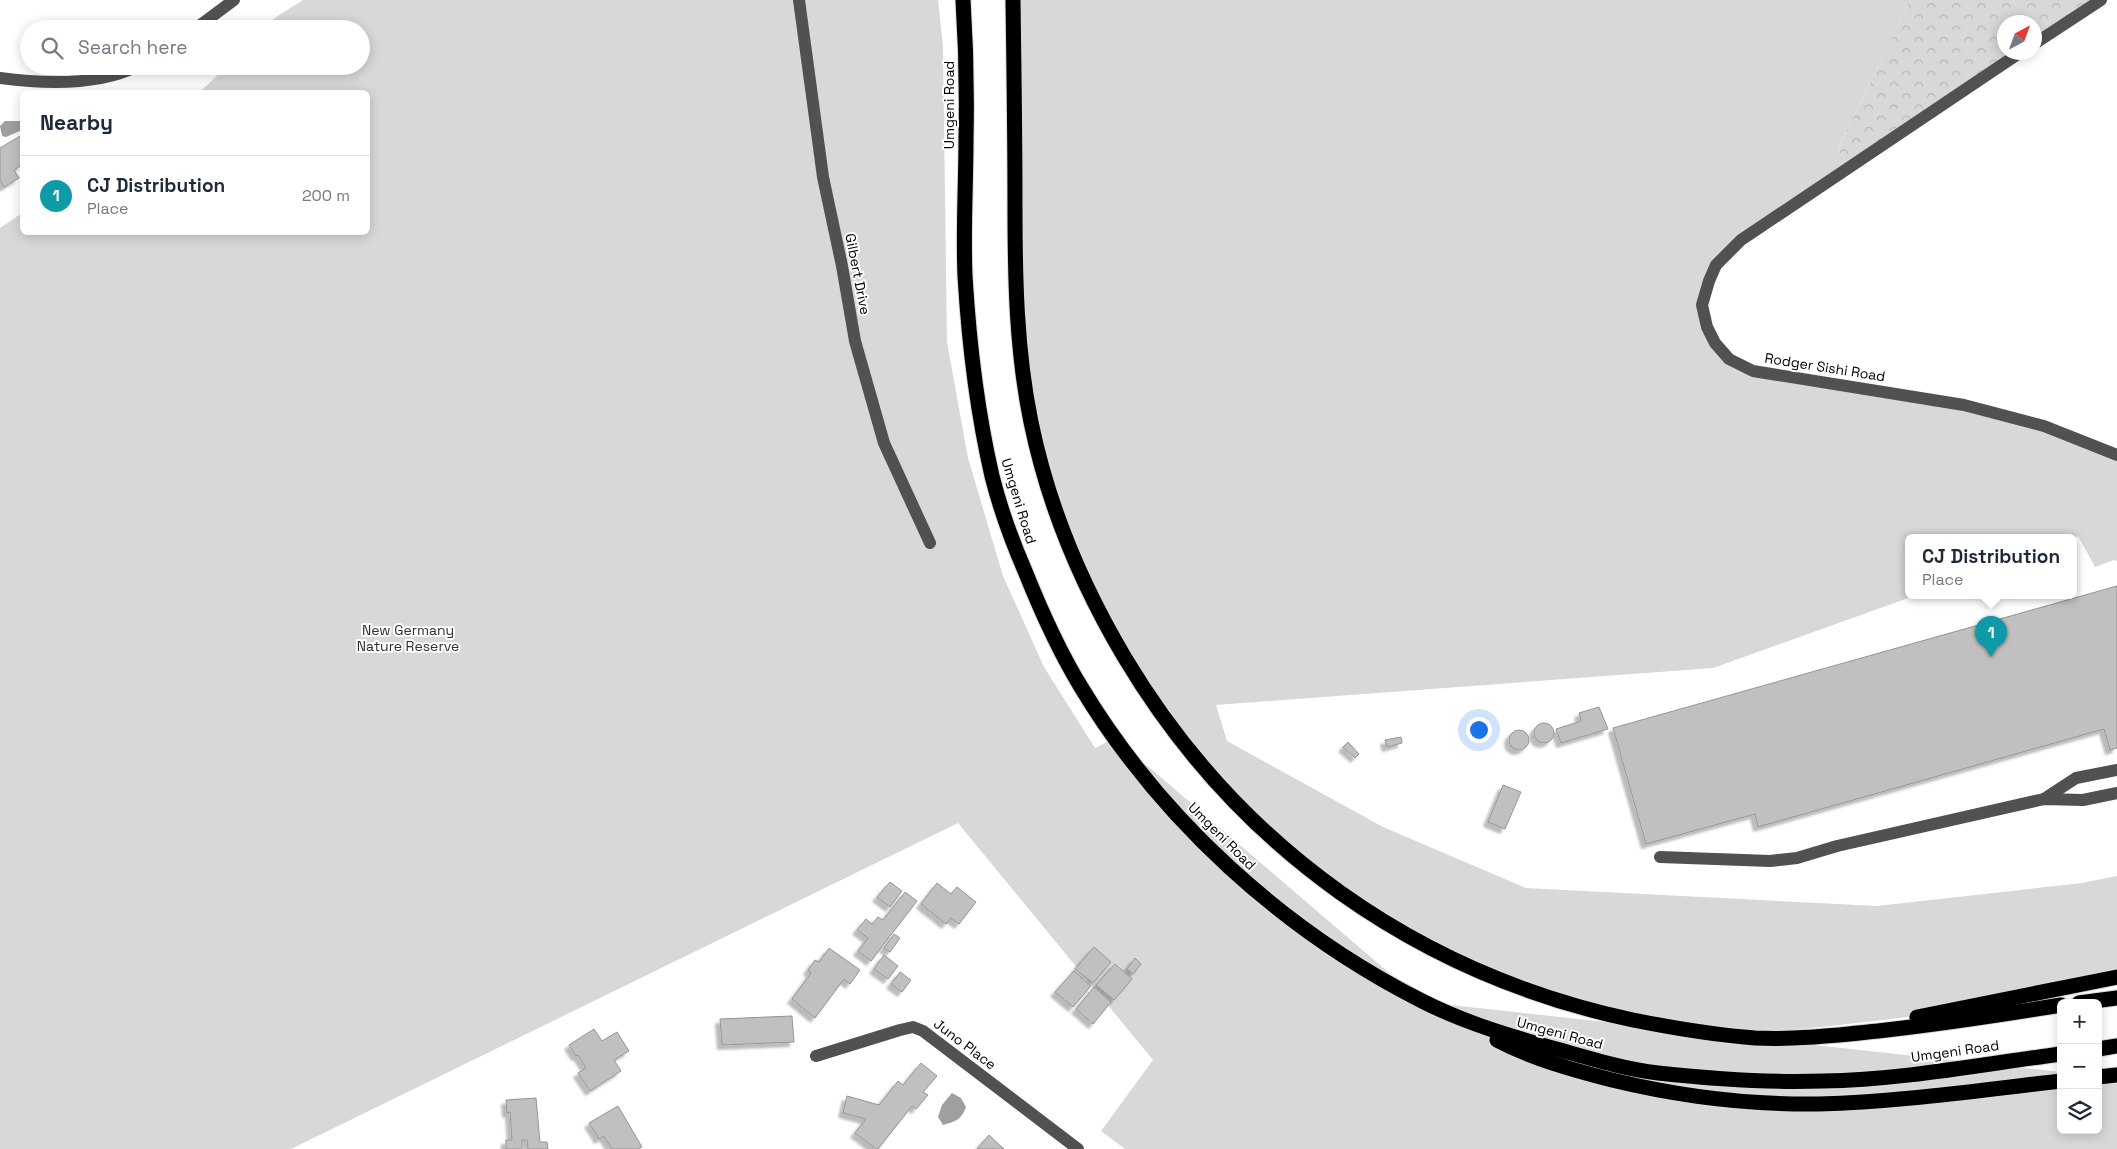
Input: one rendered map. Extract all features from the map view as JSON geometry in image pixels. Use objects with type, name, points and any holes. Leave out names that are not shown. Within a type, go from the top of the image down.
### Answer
[{"type":"highway","name":"Umgeni Road","points":[[963,0],[966,111],[965,274],[980,418],[999,497],[1013,542],[1042,614],[1080,686],[1115,738],[1159,793],[1224,864],[1288,918],[1352,961],[1424,1002],[1506,1036],[1577,1055],[1653,1072],[1734,1080],[1836,1081],[1902,1075],[2057,1055]]},
{"type":"highway","points":[[1013,0],[1015,287],[1020,359],[1031,424],[1050,494],[1083,581],[1103,621],[1164,719],[1196,760],[1226,793],[1281,847],[1320,878],[1382,922],[1453,961],[1538,995],[1609,1014],[1678,1029],[1757,1038],[1838,1035],[1937,1024],[2057,1006]]},
{"type":"highway","points":[[1757,1038],[1903,1020],[2117,977]]},
{"type":"highway","points":[[2102,1000],[2117,998]]},
{"type":"highway","points":[[1424,1002],[1514,1049],[1575,1071],[1636,1086],[1699,1096],[1779,1103],[1818,1104],[1926,1097],[2057,1081]]},
{"type":"highway","points":[[2102,1048],[2117,1046]]},
{"type":"highway","points":[[2102,1077],[2117,1075]]},
{"type":"street","points":[[208,20],[234,0]]},
{"type":"street","name":"Gilbert Drive","points":[[799,0],[823,177],[842,266],[855,341],[884,443],[930,543]]},
{"type":"street","points":[[2042,39],[2101,0]]},
{"type":"street","name":"Rodger Sishi Road","points":[[2009,60],[1741,240],[1716,266],[1709,281],[1702,305],[1707,327],[1715,343],[1729,359],[1753,371],[1964,405],[2044,426],[2117,455]]},
{"type":"street","points":[[0,78],[72,82],[99,80],[116,75]]},
{"type":"street","points":[[2044,799],[2076,778],[2117,770]]},
{"type":"street","points":[[1660,857],[1770,861],[1798,858],[1837,846],[2044,799],[2083,800],[2117,793]]},
{"type":"street","name":"Juno Place","points":[[816,1056],[913,1027],[923,1031],[1078,1149]]},
{"type":"green space","name":"New Germany Nature Reserve","points":[[303,0],[938,0],[943,47],[947,342],[968,458],[1003,576],[1044,667],[1095,748],[1115,738],[1423,1002],[2057,1072],[2057,1134],[2102,1134],[2102,1076],[2117,1078],[2117,1149],[1125,1149],[1101,1131],[1153,1060],[958,823],[291,1149],[0,1149],[0,228],[20,214],[20,235],[370,235],[370,90],[202,90],[218,75],[370,75],[370,20],[273,20]]},
{"type":"green space","points":[[1015,0],[1910,0],[1838,149],[1848,166],[1724,254],[1700,312],[1732,363],[1965,407],[2025,423],[2117,459],[2117,561],[2114,560],[2095,567],[2077,534],[1905,534],[1906,599],[1713,668],[1216,705],[1227,741],[1383,827],[1526,888],[1877,906],[2082,883],[2117,876],[2117,975],[2027,995],[1901,1018],[1757,1034],[1675,1024],[1536,992],[1382,919],[1274,837],[1166,718],[1086,580],[1052,487],[1023,358]]},
{"type":"green space","points":[[1910,0],[2090,0],[2042,33],[2042,15],[1997,15],[1997,60],[2004,60],[1848,166],[1838,149]]},
{"type":"shaded area","points":[[5,121],[20,121],[20,131],[6,137],[2,136],[0,126]]},
{"type":"shaded area","points":[[952,1093],[961,1098],[966,1107],[958,1119],[943,1125],[938,1117],[942,1105]]},
{"type":"building","points":[[20,136],[20,166],[14,170],[19,178],[4,187],[0,180],[0,148]]},
{"type":"building","points":[[2117,586],[2117,748],[2110,750],[2104,729],[1758,827],[1755,814],[1646,844],[1613,728],[2071,599],[2077,599],[2077,597]]},
{"type":"building","points":[[1599,707],[1608,729],[1561,743],[1556,729],[1581,721],[1579,713]]},
{"type":"building","points":[[1540,723],[1548,723],[1554,729],[1554,737],[1548,743],[1540,743],[1534,737],[1534,729]]},
{"type":"building","points":[[1515,730],[1523,730],[1529,736],[1529,744],[1523,750],[1515,750],[1509,744],[1509,736]]},
{"type":"building","points":[[1401,737],[1402,743],[1387,747],[1385,740]]},
{"type":"building","points":[[1348,742],[1359,754],[1355,758],[1343,747]]},
{"type":"building","points":[[1503,785],[1521,792],[1505,829],[1488,822]]},
{"type":"building","points":[[890,882],[902,891],[890,907],[877,897]]},
{"type":"building","points":[[937,883],[951,894],[957,887],[976,902],[959,924],[951,918],[946,924],[921,904]]},
{"type":"building","points":[[905,892],[917,901],[871,961],[858,951],[868,938],[857,930],[866,919],[872,924],[878,917],[883,920]]},
{"type":"building","points":[[894,934],[900,938],[890,952],[884,948]]},
{"type":"building","points":[[1094,947],[1111,962],[1093,983],[1075,969]]},
{"type":"building","points":[[829,948],[860,970],[850,984],[844,979],[815,1018],[792,999],[811,973],[808,970],[815,960],[819,962]]},
{"type":"building","points":[[884,955],[898,966],[888,979],[874,969]]},
{"type":"building","points":[[1135,958],[1141,964],[1133,974],[1127,969]]},
{"type":"building","points":[[1115,964],[1132,979],[1114,1000],[1096,985]]},
{"type":"building","points":[[1074,971],[1091,986],[1073,1007],[1055,992]]},
{"type":"building","points":[[900,972],[911,980],[902,992],[891,984]]},
{"type":"building","points":[[1094,987],[1111,1002],[1093,1024],[1076,1009]]},
{"type":"building","points":[[792,1016],[794,1042],[722,1045],[720,1019]]},
{"type":"building","points":[[594,1029],[602,1041],[617,1032],[629,1051],[614,1060],[621,1071],[590,1091],[578,1073],[586,1068],[569,1045]]},
{"type":"building","points":[[921,1063],[937,1076],[923,1092],[928,1095],[916,1109],[912,1106],[878,1149],[876,1149],[855,1133],[866,1119],[843,1113],[847,1096],[879,1105],[898,1081],[903,1085]]},
{"type":"building","points":[[536,1098],[540,1142],[547,1142],[548,1149],[528,1149],[527,1140],[522,1140],[522,1149],[506,1149],[506,1140],[512,1140],[510,1112],[507,1113],[506,1100]]},
{"type":"building","points":[[618,1106],[642,1147],[638,1149],[612,1149],[604,1136],[599,1139],[589,1123]]},
{"type":"building","points":[[989,1135],[1004,1149],[977,1149]]},
{"type":"place","name":"CJ Distribution","points":[[1991,657]]}]
